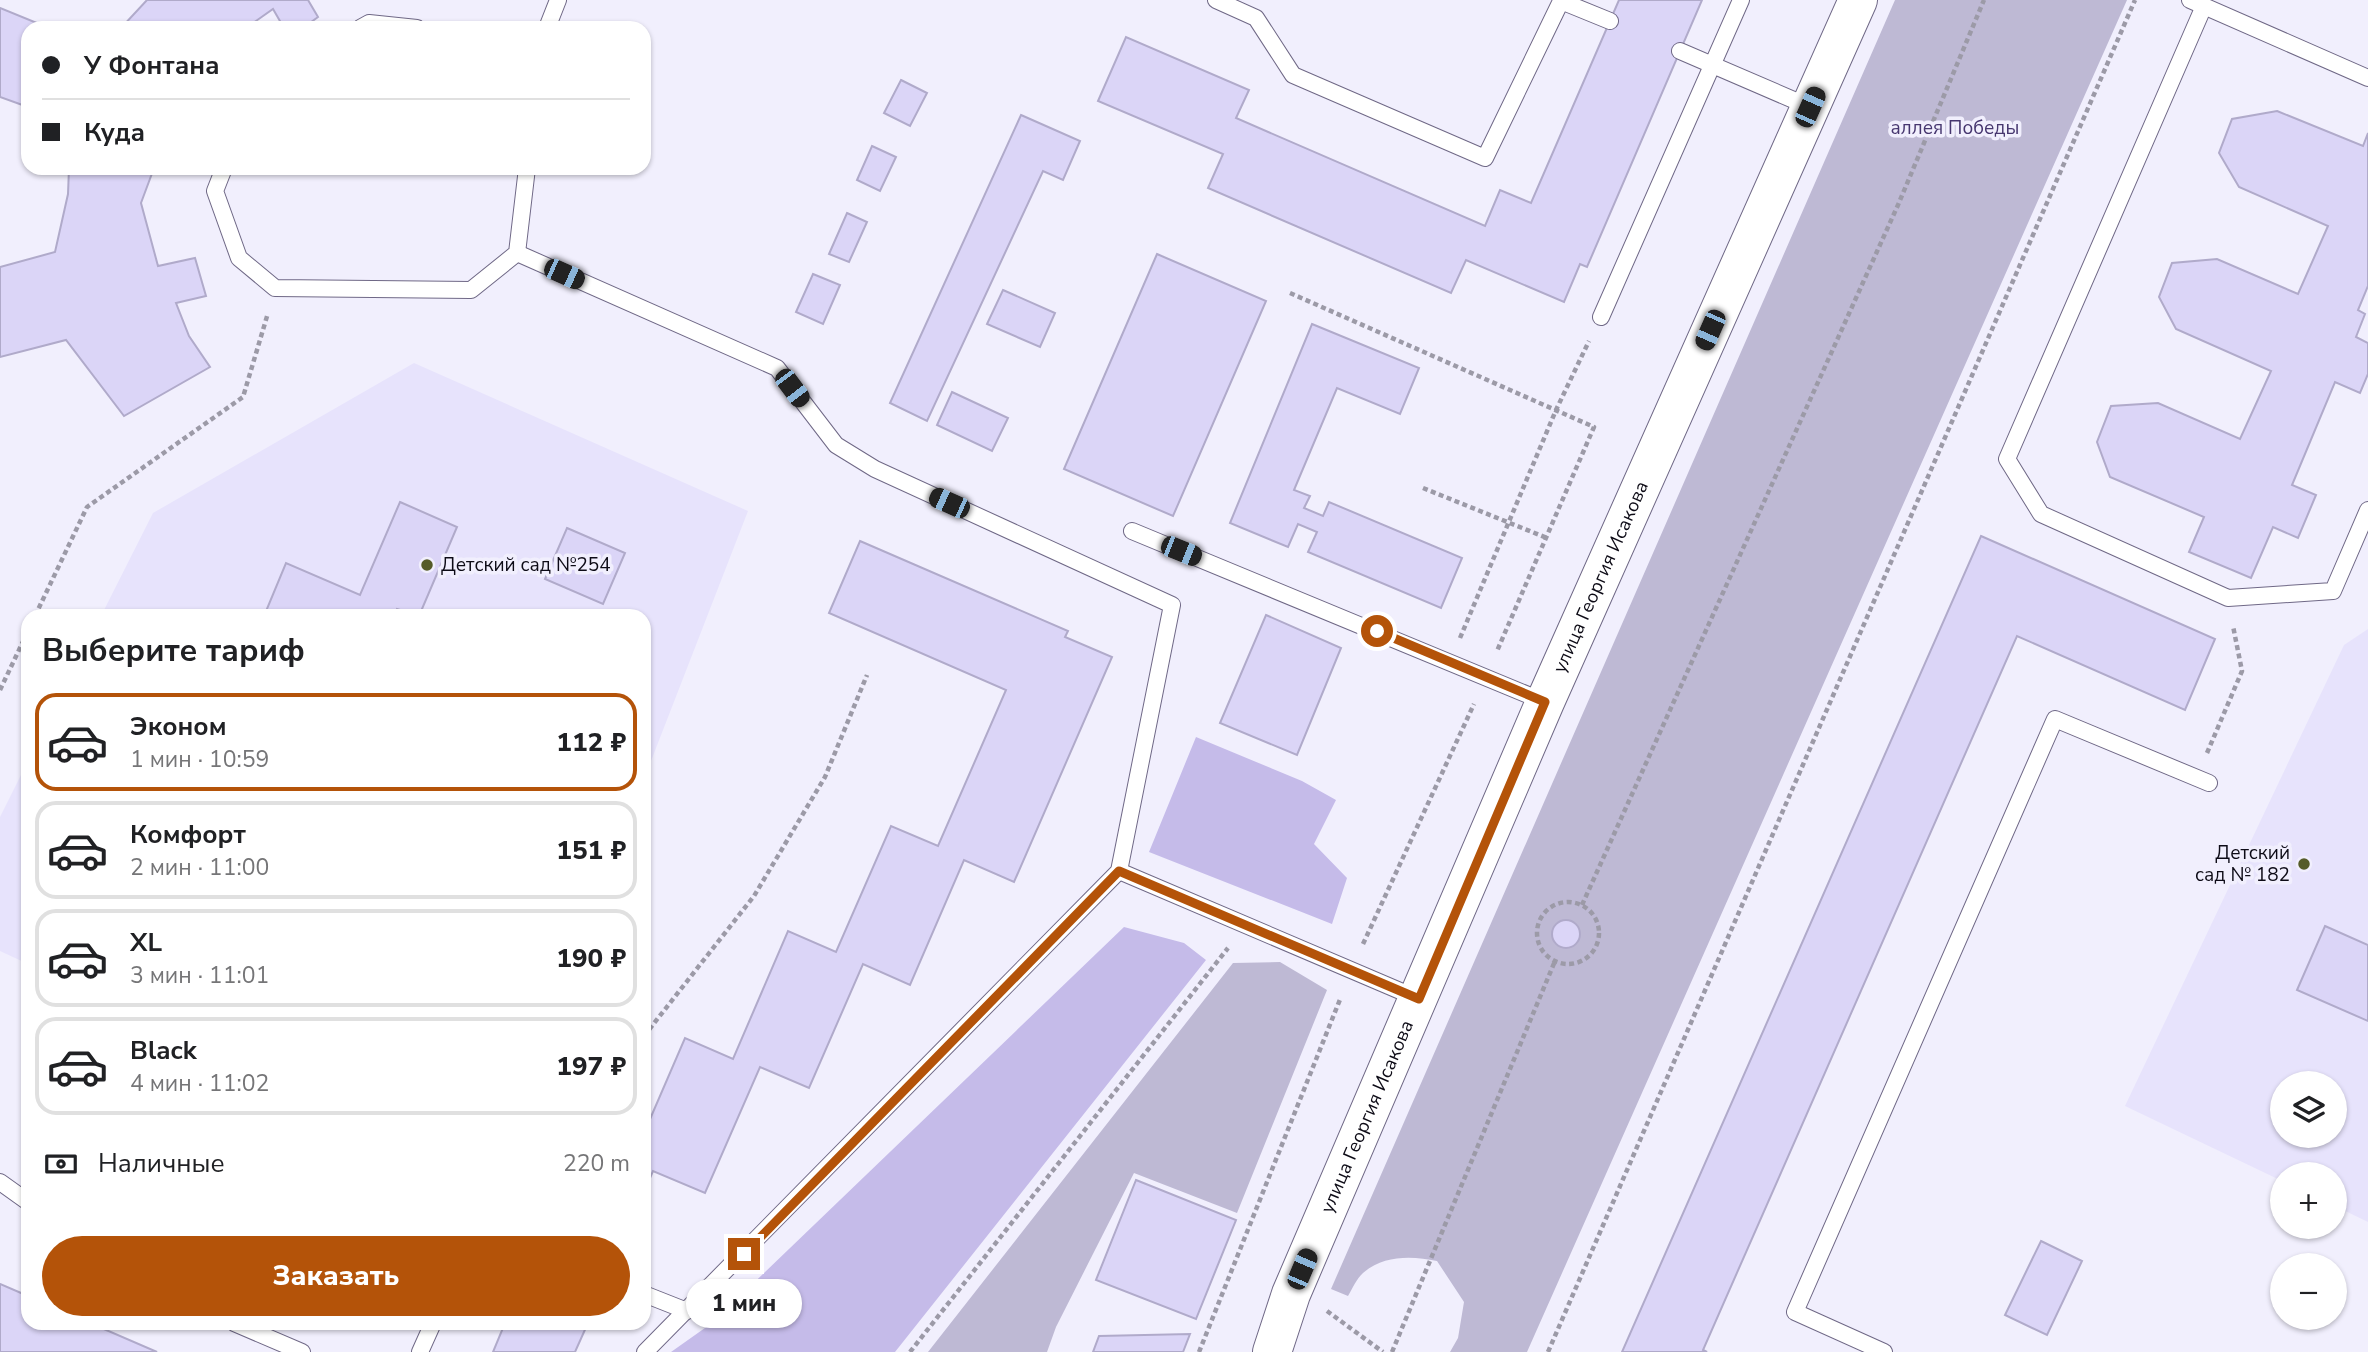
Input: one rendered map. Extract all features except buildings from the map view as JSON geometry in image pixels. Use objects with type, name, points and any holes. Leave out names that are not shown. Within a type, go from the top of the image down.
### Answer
[{"type":"street","name":"улица Георгия Исакова","points":[[1272,1352],[1291,1293],[1545,702],[1858,0]]},
{"type":"lane","points":[[550,21],[558,0]]},
{"type":"lane","points":[[1216,0],[1256,18],[1293,75],[1485,158],[1561,1],[1610,21]]},
{"type":"lane","points":[[1601,317],[1741,0]]},
{"type":"lane","points":[[2368,78],[2197,3],[2007,459],[2041,514],[2228,598],[2333,591],[2368,510]]},
{"type":"lane","points":[[1680,51],[1810,107]]},
{"type":"lane","points":[[221,175],[215,191],[239,258],[275,288],[471,290],[517,253],[526,175]]},
{"type":"lane","points":[[517,253],[778,368],[836,445],[875,469],[1172,605],[1119,871],[645,1352]]},
{"type":"lane","points":[[1132,531],[1545,702]]},
{"type":"lane","points":[[1884,1352],[1795,1312],[2055,719],[2202,780]]},
{"type":"lane","points":[[1119,871],[1419,999]]},
{"type":"lane","points":[[0,1182],[21,1197]]},
{"type":"lane","points":[[651,1297],[687,1311]]},
{"type":"lane","points":[[250,1330],[302,1352]]},
{"type":"lane","points":[[420,1352],[430,1330]]},
{"type":"path","points":[[1581,905],[1898,205],[1984,0]]},
{"type":"path","points":[[1548,1352],[2135,0]]},
{"type":"path","points":[[38,609],[87,507],[243,397],[275,288]]},
{"type":"path","points":[[1199,1352],[1351,970],[1486,676],[1594,427],[1290,293]]},
{"type":"path","points":[[1450,662],[1556,410],[1601,317]]},
{"type":"path","points":[[1423,488],[1547,538]]},
{"type":"path","points":[[2202,780],[2242,671],[2228,598]]},
{"type":"path","points":[[0,690],[21,646]]},
{"type":"path","points":[[651,1027],[754,896],[825,777],[867,675]]},
{"type":"path","points":[[1571,901],[1581,905],[1590,910],[1596,918],[1600,937],[1597,947],[1591,955],[1573,964],[1555,961],[1545,954],[1539,945],[1538,924],[1551,907],[1560,902],[1571,901]]},
{"type":"path","points":[[910,1352],[1245,925]]},
{"type":"path","points":[[1392,1352],[1555,961]]},
{"type":"path","points":[[1324,1310],[1383,1352]]},
{"type":"shaded area","name":"Детский сад №254","points":[[414,363],[748,511],[651,761],[651,609],[105,609],[153,513]]},
{"type":"shaded area","name":"Детский сад № 182","points":[[2368,629],[2368,1222],[2347,1212],[2347,1162],[2270,1162],[2270,1175],[2125,1106],[2344,645]]},
{"type":"shaded area","points":[[1196,737],[1302,781],[1336,800],[1314,844],[1347,878],[1332,924],[1149,852]]},
{"type":"shaded area","points":[[21,775],[21,961],[0,951],[0,817]]},
{"type":"shaded area","points":[[1124,927],[1184,943],[1206,960],[895,1352],[671,1352],[712,1323]]},
{"type":"green space","name":"аллея Победы","points":[[1895,0],[2127,0],[1527,1352],[1450,1352],[1458,1338],[1464,1302],[1437,1261],[1418,1258],[1389,1260],[1363,1273],[1348,1296],[1331,1289]]},
{"type":"green space","points":[[1280,962],[1327,990],[1237,1213],[1134,1173],[1056,1327],[1047,1352],[928,1352],[1233,963]]},
{"type":"place","name":"Детский сад №254","points":[[427,565]]},
{"type":"place","name":"Детский сад № 182","points":[[2304,864]]},
{"type":"route","points":[[744,1254],[1119,871],[1419,999],[1545,702],[1377,631]]}]
